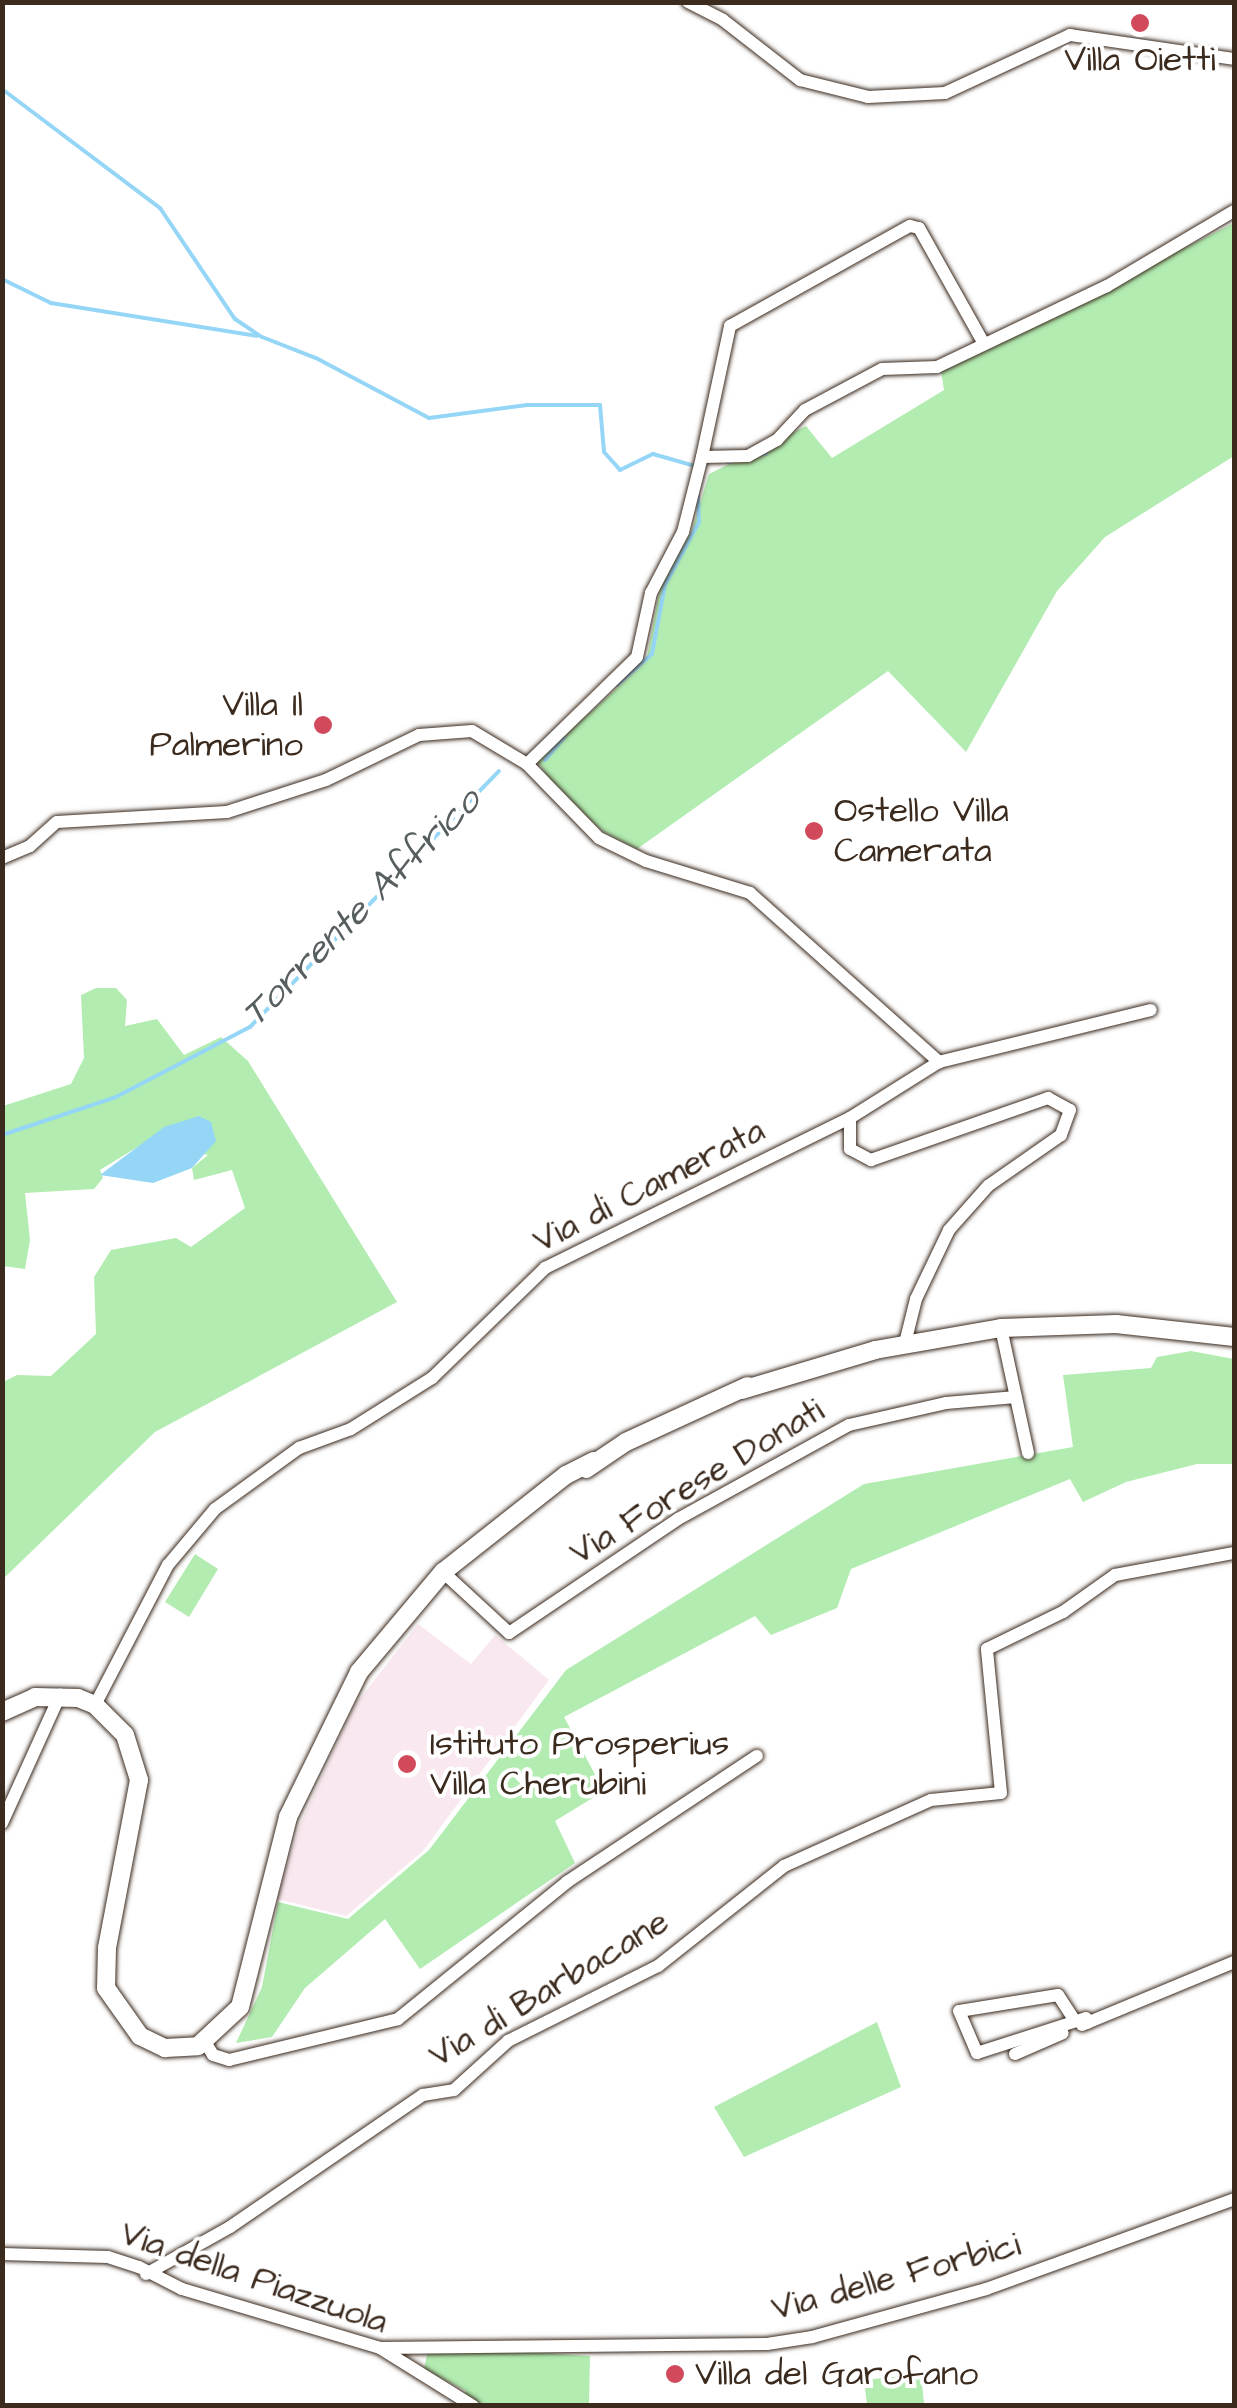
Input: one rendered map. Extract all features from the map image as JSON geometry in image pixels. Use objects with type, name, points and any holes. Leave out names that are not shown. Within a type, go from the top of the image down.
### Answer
[{"type":"main road","points":[[2,1712],[35,1697],[60,1696],[95,1705],[125,1735],[139,1780],[105,1958],[106,1988],[140,2036],[178,2050],[206,2042],[240,2007],[288,1818],[329,1723],[390,1630],[443,1572],[560,1482],[742,1390],[914,1341],[992,1329],[1116,1324],[1234,1336]]},
{"type":"street","points":[[688,2],[732,26],[794,77],[868,96],[945,93],[1070,35],[1234,58]]},
{"type":"street","points":[[702,458],[748,456],[777,440],[805,410],[882,369],[936,367],[1107,286],[1234,211]]},
{"type":"street","points":[[527,764],[636,657],[651,593],[682,532],[730,326],[910,226],[919,228],[983,342]]},
{"type":"street","points":[[2,858],[30,846],[57,822],[250,806],[438,730],[472,731],[527,764],[562,806],[599,838],[646,861],[750,893],[939,1062]]},
{"type":"street","name":"Via di Camerata","points":[[95,1705],[168,1564],[215,1509],[299,1448],[351,1428],[432,1378],[545,1268],[850,1118],[939,1062],[1151,1010]]},
{"type":"street","points":[[850,1118],[850,1149],[871,1160],[1048,1098],[1070,1110],[1061,1135],[988,1186],[949,1230],[913,1310],[914,1341]]},
{"type":"street","points":[[992,1329],[1016,1397],[1028,1453]]},
{"type":"street","name":"Via Forese Donati","points":[[443,1572],[510,1633],[678,1519],[849,1425],[946,1403],[1016,1397]]},
{"type":"street","name":"Via di Barbacane","points":[[146,2274],[230,2227],[424,2095],[454,2090],[508,2041],[658,1966],[784,1866],[931,1800],[1001,1793],[987,1649],[1062,1612],[1115,1575],[1234,1553]]},
{"type":"street","points":[[2,1822],[60,1696]]},
{"type":"street","points":[[206,2042],[214,2055],[229,2060],[398,2019],[567,1882],[757,1756]]},
{"type":"street","points":[[1015,2054],[1082,2022],[1234,1962]]},
{"type":"street","points":[[1058,1995],[1082,2022],[977,2053],[959,2011],[1058,1995]]},
{"type":"street","name":"Via delle Forbici","points":[[380,2348],[767,2344],[812,2337],[986,2289],[1234,2199]]},
{"type":"street","name":"Via della Piazzuola","points":[[2,2254],[108,2258],[146,2274],[380,2348],[474,2406]]},
{"type":"shaded area","name":"Istituto Prosperius Villa Cherubini","points":[[418,1624],[471,1664],[495,1635],[549,1680],[423,1851],[346,1916],[277,1899],[300,1824],[355,1705]]},
{"type":"green space","points":[[1234,223],[1234,456],[1105,537],[1057,591],[966,752],[888,671],[637,849],[604,832],[558,791],[537,761],[646,662],[661,584],[692,530],[709,474],[806,426],[832,458],[944,390],[941,371]]},
{"type":"green space","points":[[96,988],[116,988],[127,1000],[125,1026],[157,1019],[184,1055],[221,1037],[248,1061],[397,1302],[155,1432],[3,1579],[3,1382],[17,1375],[51,1376],[96,1334],[94,1277],[111,1250],[176,1238],[191,1247],[245,1208],[232,1170],[194,1180],[192,1168],[208,1155],[144,1143],[100,1170],[103,1178],[94,1189],[25,1193],[30,1240],[25,1269],[3,1266],[3,1106],[71,1084],[84,1058],[81,995]]},
{"type":"green space","points":[[1191,1351],[1234,1359],[1234,1464],[1197,1464],[1126,1482],[1083,1502],[1070,1479],[851,1569],[837,1608],[771,1635],[755,1616],[564,1717],[604,1791],[555,1821],[575,1863],[420,1969],[385,1919],[305,1988],[272,2037],[236,2043],[262,1987],[278,1902],[348,1919],[429,1850],[566,1670],[864,1484],[1073,1447],[1063,1375],[1151,1368],[1157,1357]]},
{"type":"green space","points":[[195,1554],[218,1569],[189,1617],[165,1602]]},
{"type":"green space","points":[[877,2022],[901,2087],[744,2157],[714,2107]]},
{"type":"green space","points":[[429,2345],[590,2356],[589,2405],[455,2405],[466,2391],[424,2369]]},
{"type":"green space","points":[[921,2374],[924,2403],[867,2405],[864,2380]]},
{"type":"water","points":[[199,1116],[211,1122],[216,1141],[192,1168],[153,1183],[100,1175],[164,1127]]},
{"type":"waterway","points":[[2,89],[160,208],[235,319],[262,337],[316,358],[429,418],[527,405],[600,405],[604,452],[620,470],[653,454],[695,466]]},
{"type":"waterway","points":[[2,279],[51,303],[256,336]]},
{"type":"waterway","name":"Torrente Affrico","points":[[728,462],[766,453]]},
{"type":"waterway","name":"Torrente Affrico","points":[[617,685],[652,654],[665,585],[699,522],[698,496]]},
{"type":"waterway","name":"Torrente Affrico","points":[[545,760],[564,737]]},
{"type":"waterway","name":"Torrente Affrico","points":[[2,1135],[116,1097],[250,1027],[499,771]]},
{"type":"place","name":"Villa Oietti","points":[[1140,23]]},
{"type":"place","name":"Villa Il Palmerino","points":[[323,725]]},
{"type":"place","name":"Ostello Villa Camerata","points":[[814,831]]},
{"type":"place","name":"Istituto Prosperius Villa Cherubini","points":[[407,1764]]},
{"type":"place","name":"Villa del Garofano","points":[[675,2374]]}]
